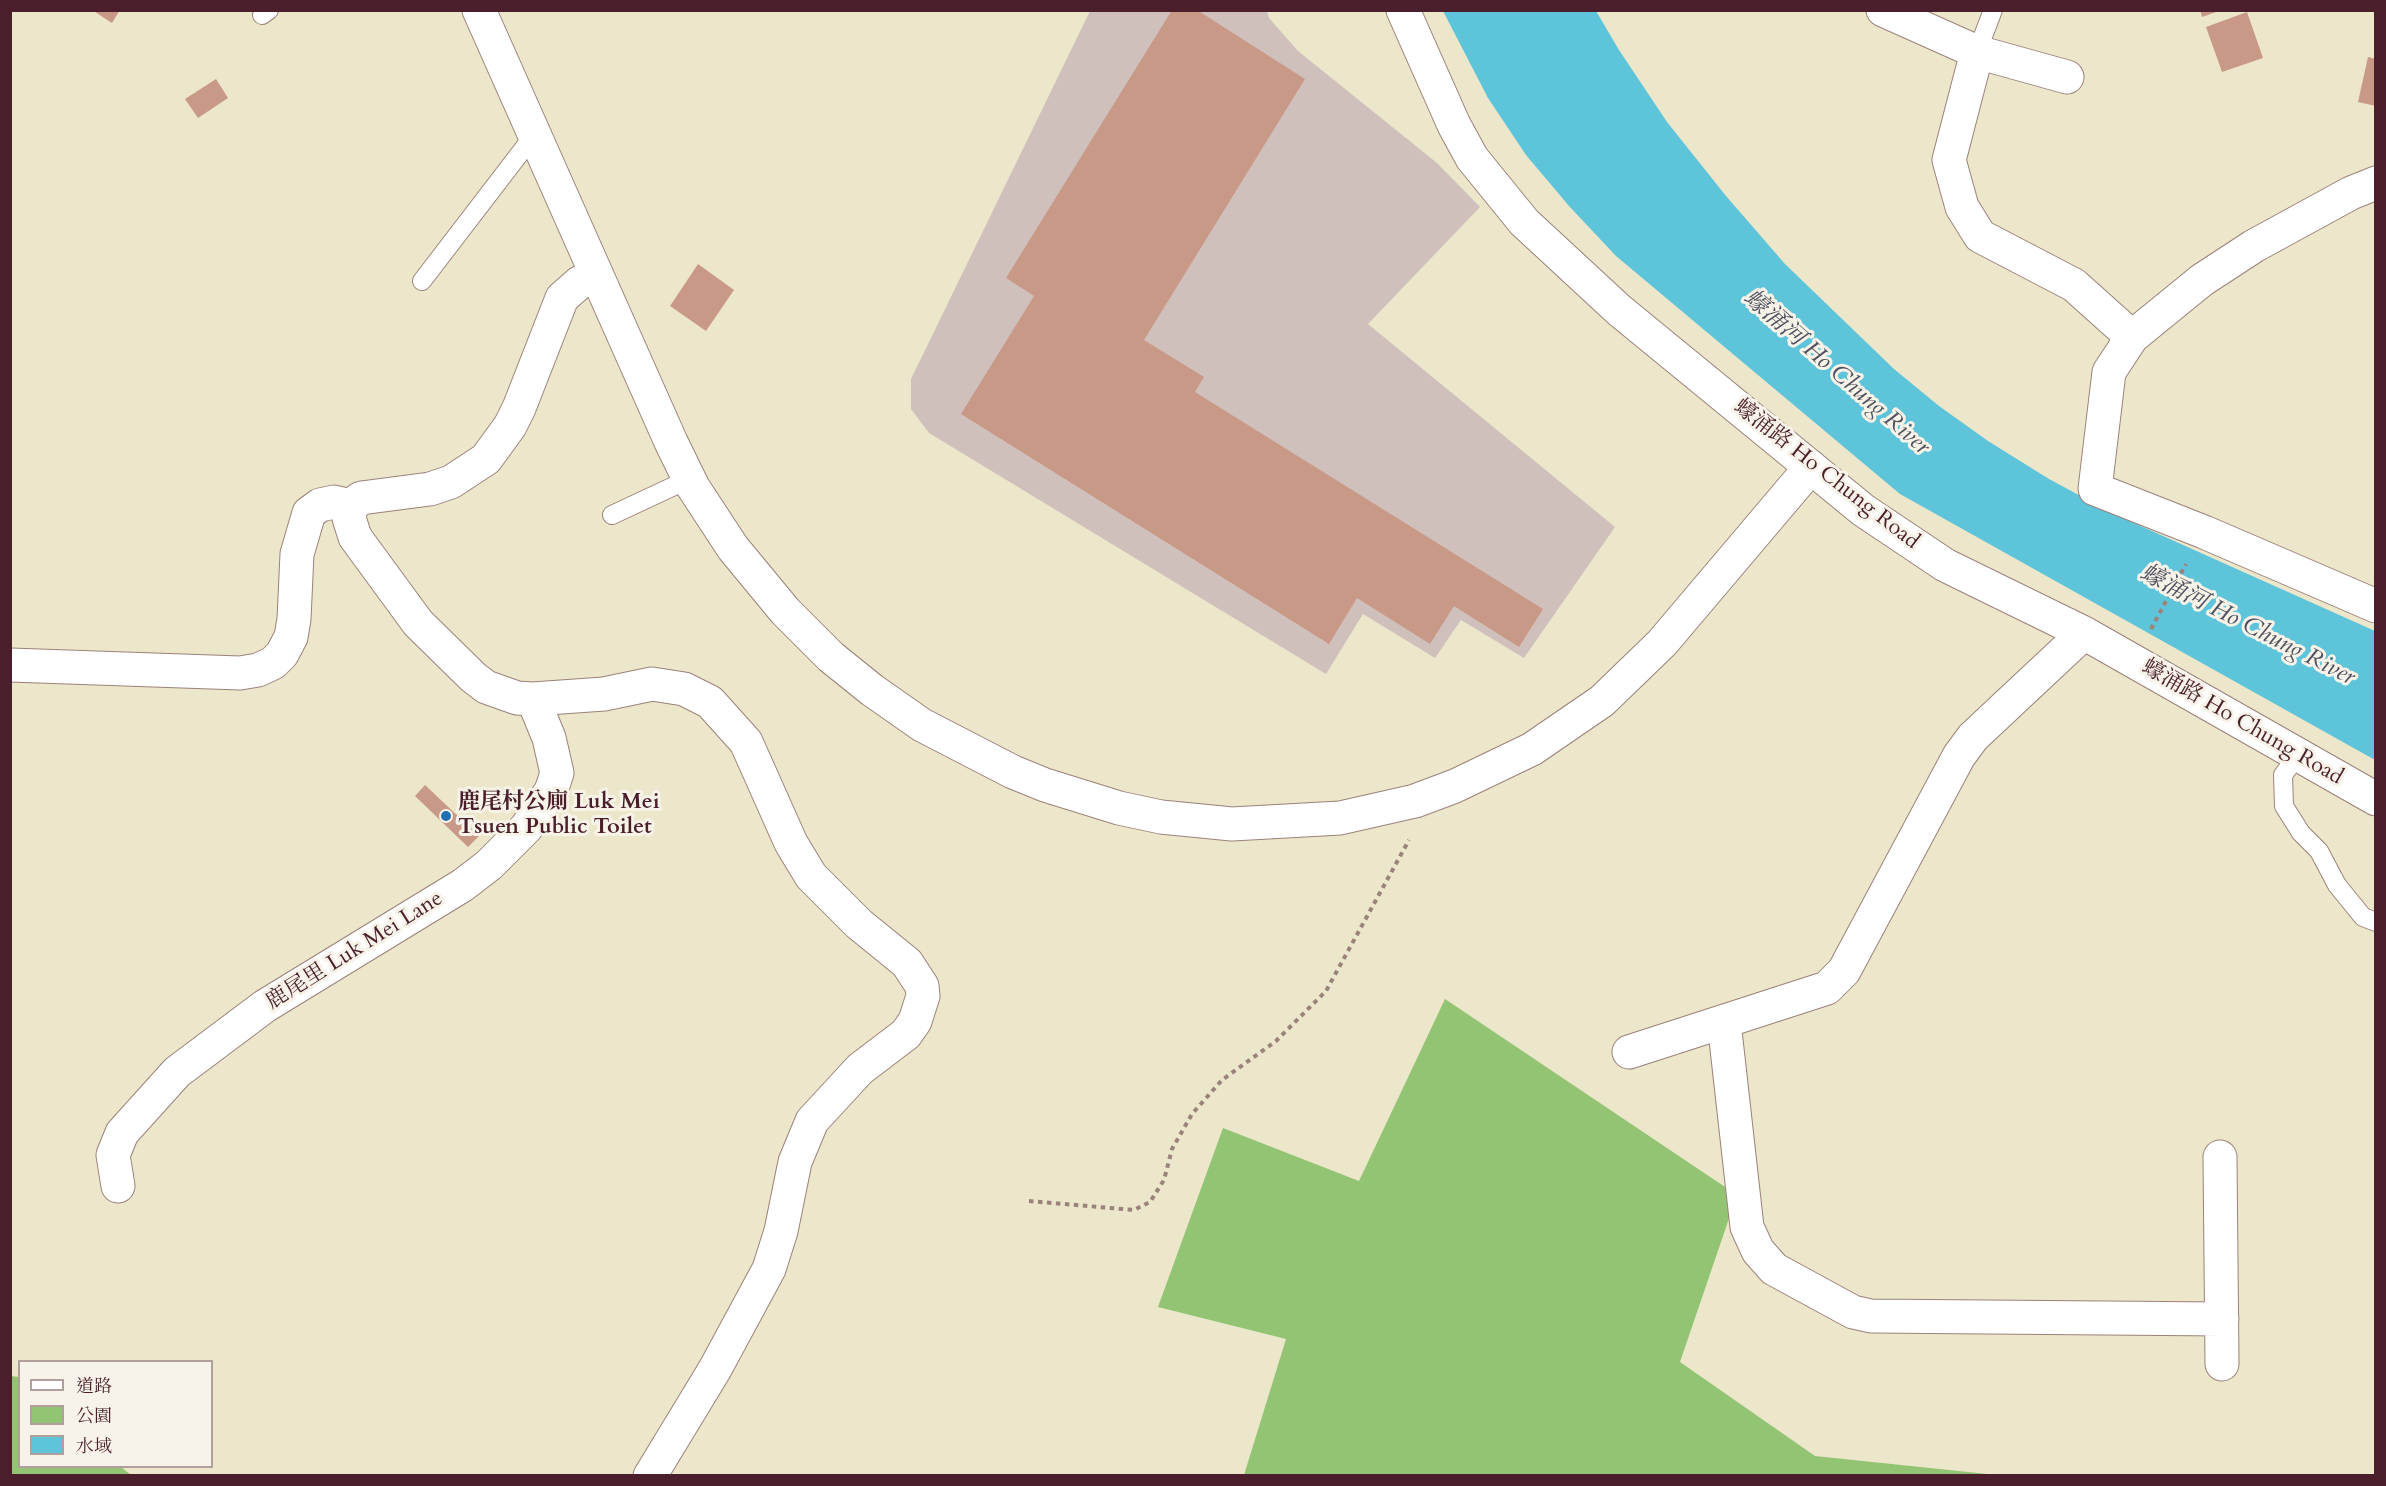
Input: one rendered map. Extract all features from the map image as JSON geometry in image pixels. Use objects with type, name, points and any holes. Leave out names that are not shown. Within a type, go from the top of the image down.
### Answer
[{"type":"street","points":[[479,10],[689,479],[733,548],[785,611],[831,657],[922,725],[1013,772],[1119,808],[1198,822],[1269,824],[1340,818],[1415,801],[1494,769],[1569,726],[1610,694],[1662,643],[1811,467]]},
{"type":"street","name":"蠔涌路 Ho Chung Road","points":[[1403,10],[1454,125],[1472,158],[1495,190],[1564,261],[1619,310],[1863,510],[1945,565],[2084,633],[2376,799]]},
{"type":"street","points":[[1882,10],[1977,52],[2067,77]]},
{"type":"street","points":[[1977,52],[1949,160],[1962,207],[1980,236],[2074,285],[2132,338]]},
{"type":"street","points":[[2376,183],[2351,193],[2254,246],[2202,280],[2132,338],[2109,372],[2095,489],[2204,532],[2376,606]]},
{"type":"street","points":[[597,274],[570,289],[559,303],[519,408],[510,426],[486,459],[451,482],[403,494],[374,494],[361,498],[351,506],[349,518],[355,537],[418,623],[473,678],[486,687],[517,698],[532,699],[604,694],[652,684],[684,689],[710,702],[746,742],[791,843],[811,876],[859,924],[894,950],[916,974],[922,986],[921,1008],[906,1034],[860,1069],[812,1121],[795,1162],[781,1231],[769,1269],[715,1369],[650,1476]]},
{"type":"street","points":[[10,665],[240,673],[258,670],[273,663],[282,654],[291,638],[297,554],[309,513],[320,506],[334,502],[351,506]]},
{"type":"street","points":[[1629,1052],[1827,988],[1844,971],[1959,756],[1973,737],[2084,633]]},
{"type":"street","name":"鹿尾里 Luk Mei Lane","points":[[118,1186],[113,1155],[122,1133],[177,1072],[265,1006],[463,885],[489,865],[526,828],[551,791],[557,773],[549,738],[532,699]]},
{"type":"street","points":[[1724,1022],[1747,1227],[1758,1251],[1774,1269],[1854,1312],[1871,1316],[2222,1319]]},
{"type":"street","points":[[2220,1157],[2222,1364]]},
{"type":"lane","points":[[1977,52],[1993,10]]},
{"type":"lane","points":[[422,281],[534,135]]},
{"type":"lane","points":[[612,516],[689,479]]},
{"type":"lane","points":[[2298,755],[2283,775],[2284,806],[2301,833],[2319,851],[2337,885],[2363,917],[2376,922]]},
{"type":"path","points":[[2133,661],[2204,532]]},
{"type":"path","points":[[1029,1201],[1134,1210],[1150,1202],[1164,1180],[1172,1149],[1192,1114],[1222,1080],[1276,1041],[1326,990],[1410,839]]},
{"type":"shaded area","points":[[1090,11],[1267,11],[1269,18],[1298,51],[1437,163],[1480,207],[1368,324],[1615,527],[1524,658],[1461,620],[1435,658],[1363,614],[1326,674],[929,433],[911,409],[911,379]]},
{"type":"green space","points":[[1445,999],[1737,1195],[1680,1362],[1815,1456],[1997,1475],[1244,1475],[1286,1339],[1158,1307],[1223,1128],[1359,1181]]},
{"type":"green space","points":[[11,1376],[18,1377],[18,1468],[122,1468],[131,1475],[11,1475]]},
{"type":"water","name":"蠔涌河 Ho Chung River","points":[[1443,11],[1596,11],[1667,122],[1726,196],[1785,264],[1894,369],[1939,406],[1988,441],[2049,479],[2114,514],[2375,631],[2375,760],[1900,494],[1616,256],[1569,206],[1526,155],[1488,98]]},
{"type":"building","points":[[92,10],[120,10],[112,23]]},
{"type":"building","points":[[1172,10],[1197,10],[1305,79],[1144,340],[1204,377],[1195,392],[1543,609],[1519,647],[1454,606],[1430,644],[1357,598],[1329,644],[961,414],[1034,296],[1006,278]]},
{"type":"building","points":[[2200,10],[2219,10],[2219,11],[2202,17]]},
{"type":"building","points":[[2247,12],[2263,58],[2222,72],[2206,27]]},
{"type":"building","points":[[2368,57],[2376,59],[2376,106],[2358,102]]},
{"type":"building","points":[[216,79],[228,98],[198,118],[185,99]]},
{"type":"building","points":[[698,264],[734,290],[706,331],[670,306]]},
{"type":"building","name":"鹿尾村公廁 Luk Mei Tsuen Public Toilet","points":[[425,785],[479,836],[468,847],[415,796]]},
{"type":"place","name":"鹿尾村公廁 Luk Mei Tsuen Public Toilet","points":[[446,816]]}]
